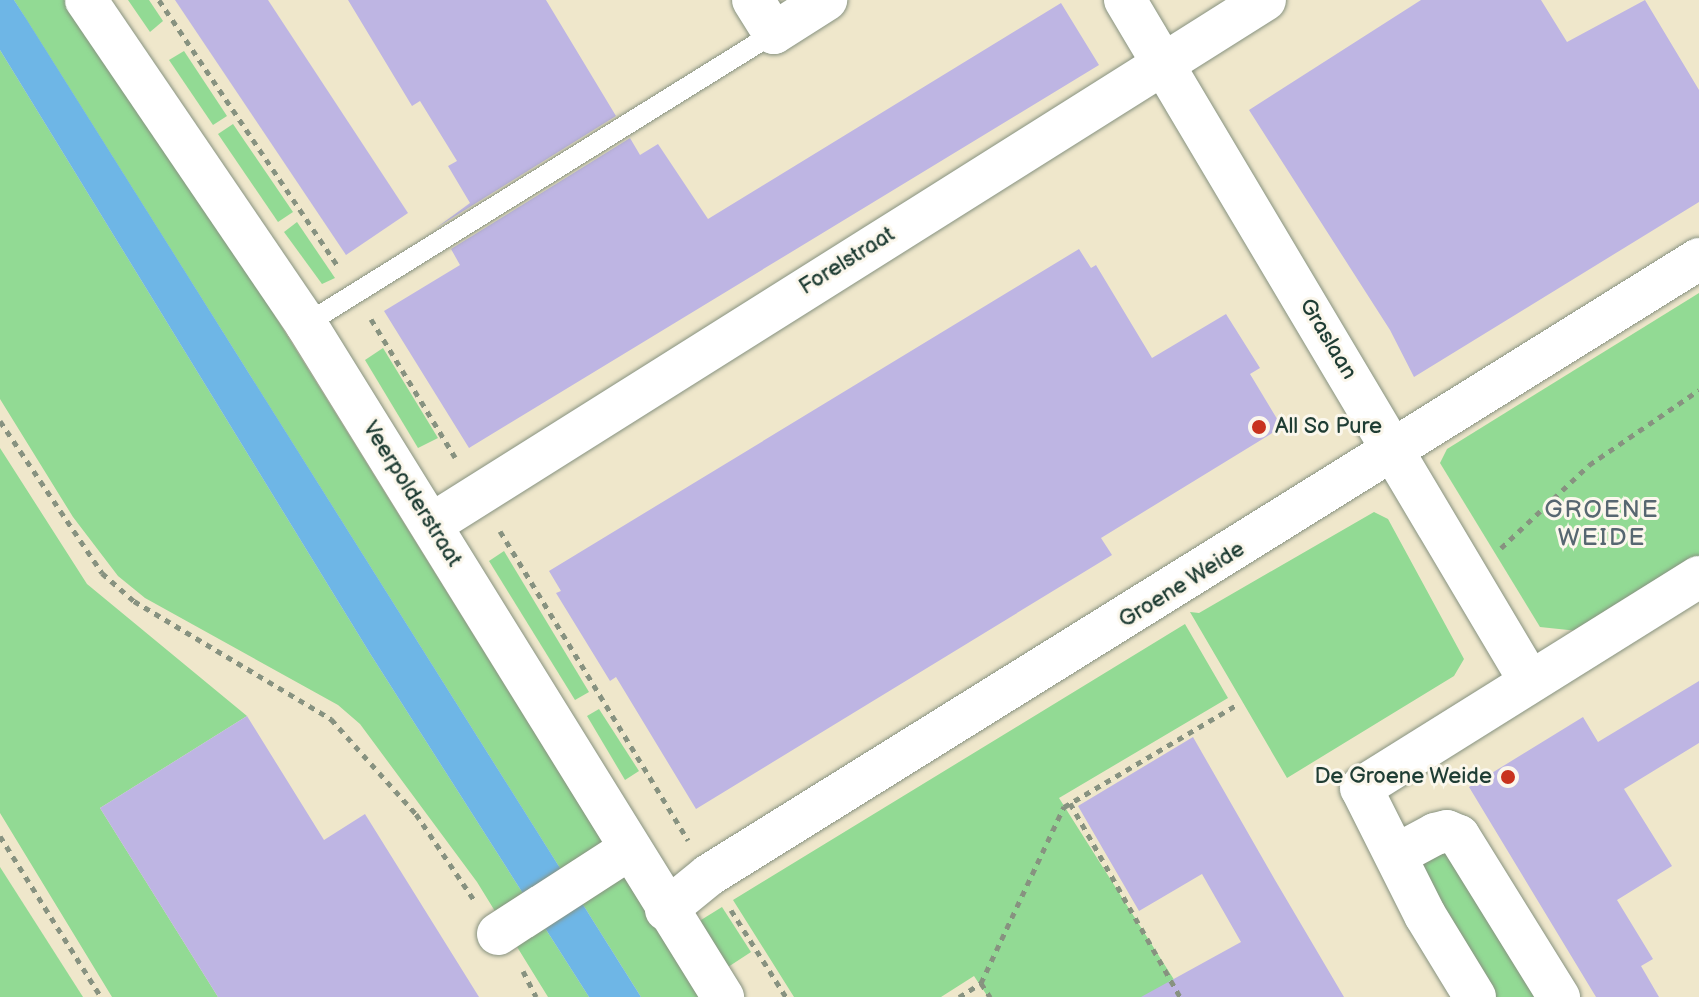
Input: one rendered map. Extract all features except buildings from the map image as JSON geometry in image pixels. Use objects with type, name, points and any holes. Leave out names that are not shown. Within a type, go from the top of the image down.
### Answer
[{"type":"street","name":"Veerpolderstraat","points":[[86,0],[306,324],[432,524],[617,857],[666,910],[723,997]]},
{"type":"street","points":[[764,17],[826,0]]},
{"type":"street","name":"Graslaan","points":[[1125,0],[1393,446],[1529,680]]},
{"type":"street","name":"Forelstraat","points":[[432,524],[1161,62],[1265,0]]},
{"type":"street","name":"Groene Weide","points":[[666,910],[709,875],[1348,481],[1393,446],[1699,259]]},
{"type":"street","points":[[1475,997],[1361,788],[1529,680],[1699,577]]},
{"type":"street","points":[[1396,855],[1447,831],[1459,836],[1559,997]]},
{"type":"street","points":[[508,929],[617,857]]},
{"type":"lane","points":[[306,324],[764,17]]},
{"type":"path","points":[[159,0],[356,293],[786,997]]},
{"type":"path","points":[[1464,569],[1526,529],[1589,465],[1699,390]]},
{"type":"path","points":[[0,421],[102,573],[134,601],[331,719],[416,814],[508,929]]},
{"type":"path","points":[[959,997],[981,983],[1070,803],[1238,704]]},
{"type":"path","points":[[1070,803],[1180,997]]},
{"type":"path","points":[[0,836],[101,997]]},
{"type":"path","points":[[981,983],[990,997]]},
{"type":"green space","points":[[14,0],[70,0],[123,72],[699,997],[641,997]]},
{"type":"green space","points":[[128,0],[149,0],[163,21],[150,32]]},
{"type":"green space","points":[[0,50],[371,655],[589,997],[548,997],[477,882],[360,724],[338,705],[145,598],[118,576],[73,517],[0,399]]},
{"type":"green space","points":[[184,51],[227,116],[213,125],[169,60]]},
{"type":"green space","points":[[233,124],[293,212],[278,222],[218,134]]},
{"type":"green space","points":[[297,222],[335,278],[322,284],[284,232]]},
{"type":"green space","points":[[1699,293],[1699,557],[1578,631],[1540,627],[1440,463],[1447,449]]},
{"type":"green space","points":[[383,348],[438,438],[418,448],[365,360]]},
{"type":"green space","points":[[0,448],[87,584],[247,716],[100,808],[218,997],[112,997],[0,813]]},
{"type":"green space","points":[[1374,512],[1388,519],[1464,659],[1454,676],[1287,778],[1190,612],[1199,613]]},
{"type":"green space","points":[[504,551],[589,692],[575,700],[489,561]]},
{"type":"green space","points":[[1185,624],[1228,698],[1059,798],[1185,997],[988,997],[974,976],[941,997],[794,997],[733,900]]},
{"type":"green space","points":[[599,709],[639,771],[625,780],[587,716]]},
{"type":"green space","points":[[1447,838],[1540,997],[1496,997],[1415,863]]},
{"type":"green space","points":[[0,867],[83,997],[0,997]]},
{"type":"green space","points":[[722,907],[751,952],[725,969],[703,935],[701,920]]},
{"type":"water","points":[[0,0],[14,0],[27,20],[641,997],[589,997],[371,655],[0,50]]},
{"type":"place","name":"All So Pure","points":[[1259,427]]},
{"type":"place","name":"De Groene Weide","points":[[1508,777]]},
{"type":"district","name":"GROENE WEIDE","points":[[1602,524]]}]
